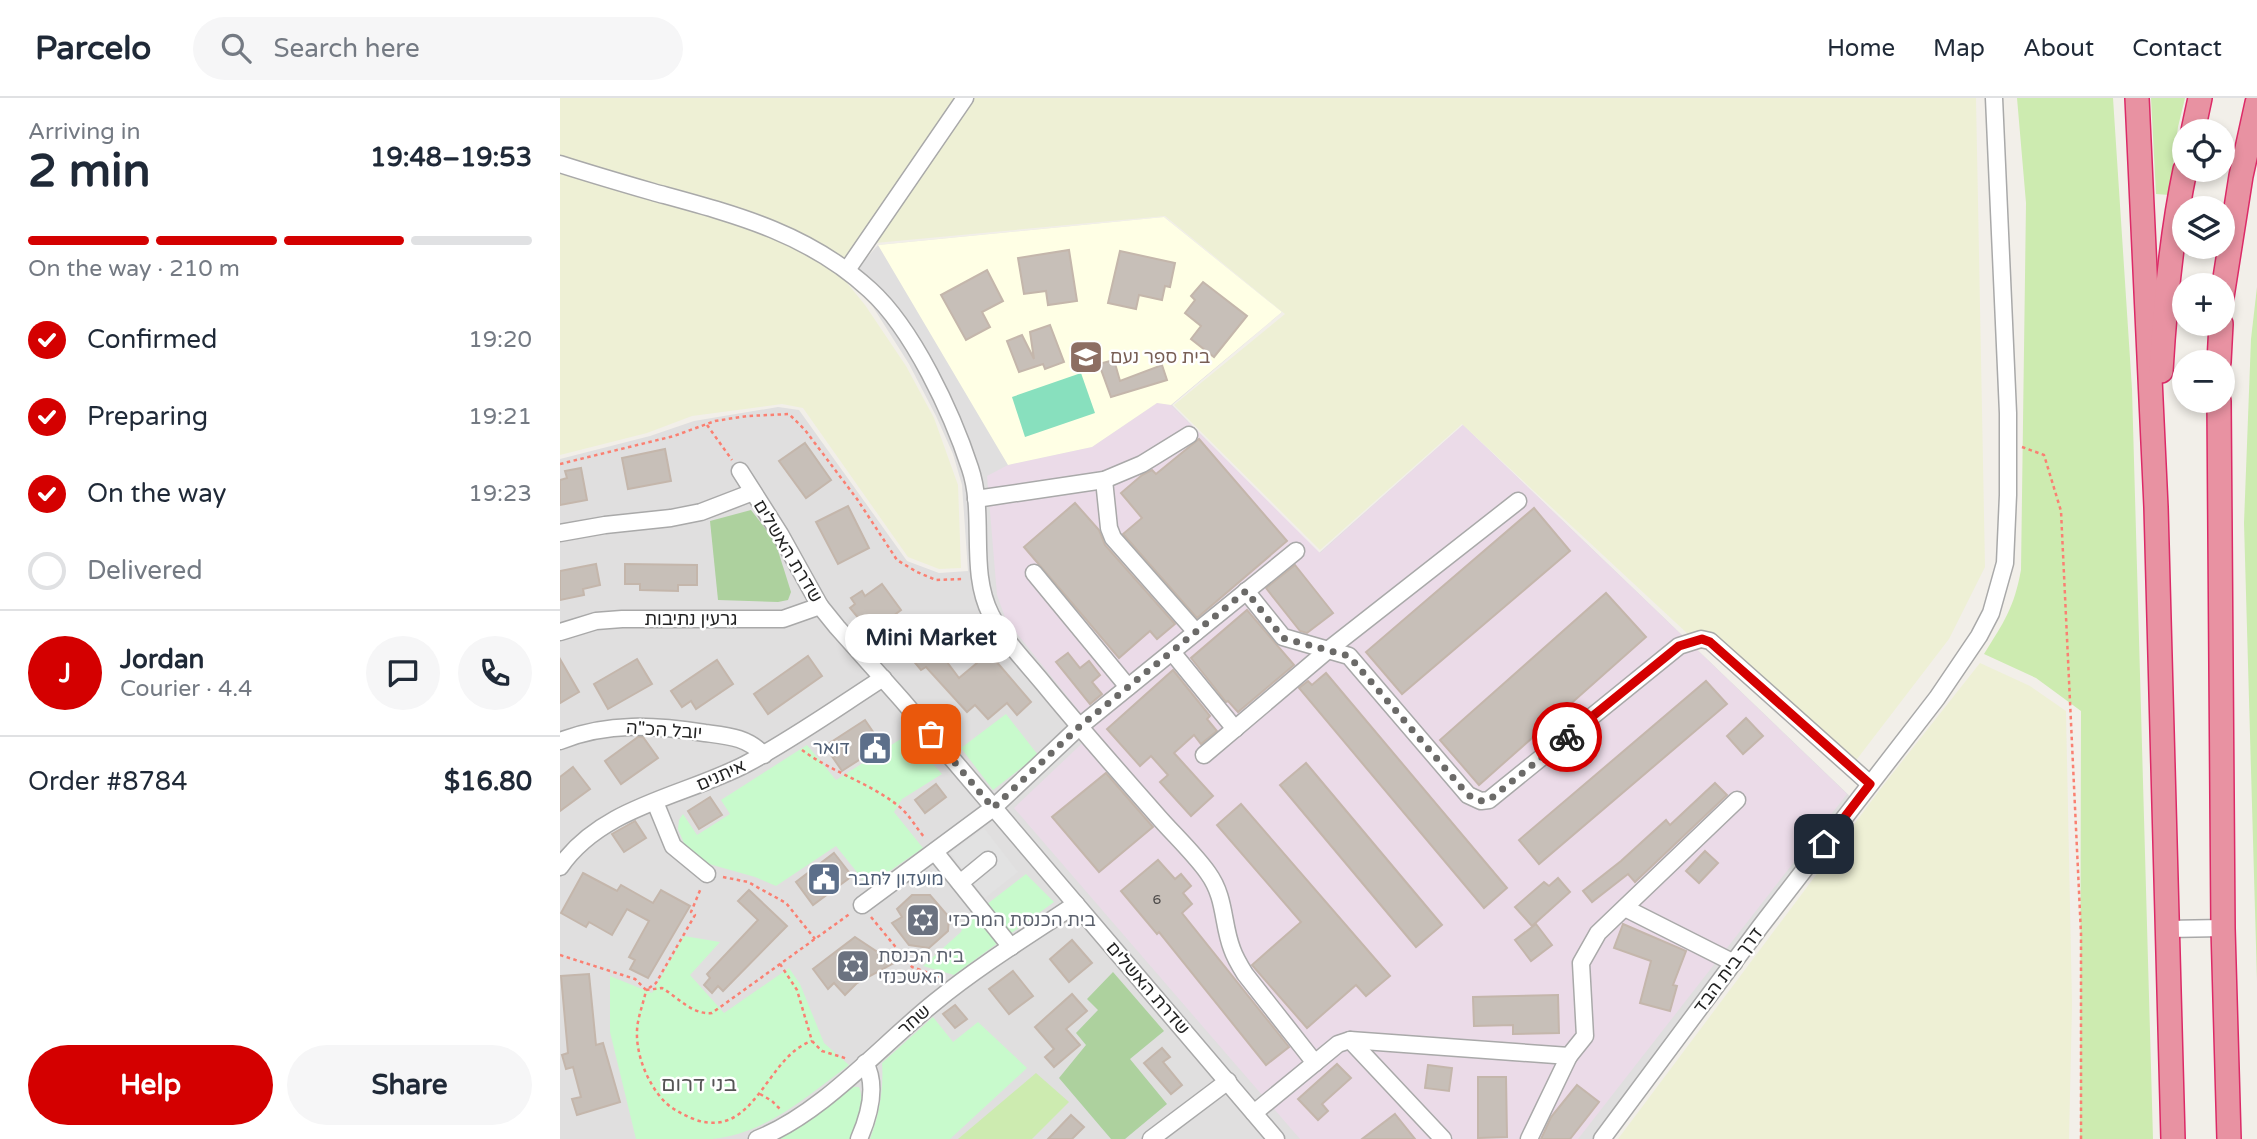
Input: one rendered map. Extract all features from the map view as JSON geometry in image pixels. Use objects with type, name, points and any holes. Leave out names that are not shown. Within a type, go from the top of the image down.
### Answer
[{"type":"highway","points":[[2137,98],[2156,508],[2174,1139]]},
{"type":"highway","points":[[2196,119],[2200,98]]},
{"type":"highway","points":[[2226,273],[2241,176],[2257,103]]},
{"type":"highway","points":[[2156,508],[2165,300],[2183,182]]},
{"type":"highway","points":[[2218,413],[2223,928],[2229,1139]]},
{"type":"street","points":[[847,270],[965,98]]},
{"type":"street","name":"דרך בית הבד","points":[[1602,1139],[1960,666],[1991,613],[2005,563],[2008,509],[2008,442],[1994,98]]},
{"type":"street","points":[[560,164],[729,212],[771,227],[847,270],[873,292],[918,354],[958,433],[973,477],[985,601],[999,628],[1079,727],[1209,874],[1224,905],[1230,947],[1236,959],[1315,1063]]},
{"type":"street","points":[[976,499],[1104,480],[1142,464],[1189,435]]},
{"type":"street","name":"שדרת האשלים","points":[[740,471],[780,534],[820,606],[1276,1139]]},
{"type":"street","points":[[1104,480],[1109,528],[1113,538],[1196,632]]},
{"type":"street","points":[[560,533],[701,512],[753,492]]},
{"type":"street","points":[[1204,755],[1328,650],[1518,501]]},
{"type":"street","points":[[862,905],[993,808],[1079,727],[1296,551]]},
{"type":"street","points":[[1034,573],[1128,687]]},
{"type":"street","points":[[1246,591],[1283,638],[1349,656],[1468,795],[1480,801],[1489,800],[1679,646],[1702,639],[1710,642],[1870,784]]},
{"type":"street","name":"גרעין נתיבות","points":[[560,632],[596,621],[622,619],[783,620],[820,606]]},
{"type":"street","points":[[1172,652],[1235,729]]},
{"type":"street","name":"איתנים","points":[[562,859],[609,822],[706,783],[764,755],[883,678]]},
{"type":"street","name":"יובל הכ\"ה","points":[[560,741],[608,728],[648,726],[738,738],[754,745],[764,755]]},
{"type":"street","points":[[1529,1139],[1569,1056],[1585,1036],[1581,963],[1598,933],[1737,800]]},
{"type":"street","points":[[655,802],[673,846],[707,874]]},
{"type":"street","points":[[935,852],[1011,947]]},
{"type":"street","points":[[960,883],[988,860]]},
{"type":"street","name":"שחר","points":[[757,1139],[790,1121],[842,1083],[960,983],[1076,904]]},
{"type":"street","points":[[1625,908],[1734,963]]},
{"type":"street","points":[[2167,929],[2223,928]]},
{"type":"street","points":[[1350,1040],[1443,1139]]},
{"type":"street","points":[[1254,1113],[1338,1044],[1350,1040],[1569,1056]]},
{"type":"street","points":[[859,1139],[865,1126],[872,1089],[872,1075],[865,1063]]},
{"type":"street","points":[[1151,1139],[1227,1081]]},
{"type":"path","points":[[560,464],[747,416],[789,414],[828,460],[897,560],[936,580],[981,578]]},
{"type":"path","points":[[707,425],[740,471]]},
{"type":"path","points":[[2008,442],[2044,455],[2061,511],[2081,934],[2081,1139]]},
{"type":"path","points":[[788,740],[818,762],[865,785],[903,810],[935,852]]},
{"type":"path","points":[[812,1041],[800,1045],[789,1054],[760,1094],[744,1110],[727,1122],[711,1124],[672,1109],[657,1093],[647,1078],[637,1038],[646,990],[656,983],[695,915],[691,912],[707,874],[748,882],[786,903],[815,939]]},
{"type":"path","points":[[646,990],[662,988],[694,1011],[712,1013],[862,905],[912,967],[960,983]]},
{"type":"path","points":[[560,955],[635,979],[646,990]]},
{"type":"path","points":[[780,964],[797,990],[812,1041],[829,1054],[865,1063]]},
{"type":"path","points":[[760,1094],[772,1101],[790,1121]]},
{"type":"shaded area","points":[[560,98],[1976,98],[1985,567],[1949,639],[1854,763],[1689,635],[1462,424],[1320,550],[1174,405],[1285,314],[1165,216],[875,243],[843,278],[865,305],[906,366],[934,418],[958,485],[961,568],[939,569],[908,557],[803,408],[782,404],[692,416],[647,433],[560,455]]},
{"type":"shaded area","name":"בני דרום","points":[[1164,217],[1282,312],[1172,405],[1319,553],[1463,425],[1862,810],[1732,977],[1614,1139],[560,1139],[560,459],[650,436],[694,421],[778,407],[799,410],[907,561],[939,573],[968,571],[962,485],[953,454],[909,364],[873,307],[847,280],[878,245]]},
{"type":"shaded area","name":"בית ספר נעם","points":[[1164,217],[1282,312],[1171,405],[1157,403],[1092,447],[1008,465],[878,245]]},
{"type":"shaded area","points":[[1157,403],[1171,405],[1320,553],[1463,425],[1847,794],[1578,1139],[1300,1139],[1014,808],[1095,731],[1006,620],[997,595],[987,476],[1008,465],[1092,447]]},
{"type":"shaded area","points":[[1980,663],[2030,686],[2066,711],[2072,1005],[2069,1139],[1618,1139],[1885,783]]},
{"type":"shaded area","points":[[984,828],[1018,872],[985,898],[950,853]]},
{"type":"green space","points":[[2017,98],[2113,98],[2132,389],[2153,1139],[2080,1139],[2081,711],[2036,678],[1984,654],[2007,614],[2021,570],[2026,203]]},
{"type":"green space","points":[[2151,98],[2185,98],[2180,119],[2172,119],[2172,172],[2169,195],[2156,194]]},
{"type":"green space","points":[[2257,287],[2257,981],[2244,523],[2251,339]]},
{"type":"green space","points":[[1081,373],[1095,413],[1025,437],[1012,397]]},
{"type":"green space","points":[[751,510],[775,541],[791,592],[788,600],[718,600],[710,521]]},
{"type":"green space","points":[[1006,714],[1038,755],[993,790],[961,748]]},
{"type":"green space","points":[[907,735],[942,774],[902,799],[894,812],[923,848],[868,886],[836,846],[776,886],[702,862],[686,848],[678,829],[683,814],[697,835],[730,814],[721,800],[807,745],[836,780]]},
{"type":"green space","points":[[1026,874],[1054,902],[954,975],[923,966],[961,932],[965,921]]},
{"type":"green space","points":[[684,936],[720,942],[690,975],[724,1013],[789,968],[800,984],[824,1043],[849,1065],[802,1101],[750,1130],[712,1139],[636,1139],[610,1032],[610,976],[652,993]]},
{"type":"green space","points":[[1113,972],[1164,1031],[1130,1059],[1167,1104],[1125,1139],[1111,1139],[1059,1078],[1086,1045],[1076,1033],[1098,1010],[1087,999]]},
{"type":"green space","points":[[933,1017],[953,1042],[978,1022],[1027,1068],[950,1139],[870,1139],[880,1102],[882,1063]]},
{"type":"green space","points":[[1036,1073],[1069,1102],[1032,1139],[958,1139]]},
{"type":"green space","points":[[851,1087],[859,1087],[862,1100],[851,1139],[779,1139]]},
{"type":"building","points":[[1069,250],[1077,301],[1048,305],[1046,291],[1024,294],[1018,258]]},
{"type":"building","points":[[1120,251],[1175,263],[1170,287],[1165,286],[1162,300],[1139,295],[1136,309],[1108,303]]},
{"type":"building","points":[[987,270],[1003,301],[982,312],[990,327],[966,340],[941,295]]},
{"type":"building","points":[[1203,282],[1247,316],[1214,357],[1191,339],[1201,326],[1185,313],[1195,300],[1191,296]]},
{"type":"building","points":[[1050,325],[1064,362],[1045,369],[1043,364],[1019,372],[1007,341],[1022,335],[1034,359],[1030,332]]},
{"type":"building","points":[[1114,360],[1120,381],[1162,365],[1167,380],[1111,397],[1099,364]]},
{"type":"building","points":[[1199,439],[1287,541],[1197,618],[1123,534],[1142,518],[1121,493],[1142,475],[1152,470],[1156,474]]},
{"type":"building","points":[[805,443],[831,480],[806,498],[779,461]]},
{"type":"building","points":[[665,449],[671,481],[628,489],[622,458]]},
{"type":"building","points":[[581,468],[587,500],[560,505],[560,480],[567,478],[565,471]]},
{"type":"building","points":[[1075,503],[1099,530],[1105,545],[1175,624],[1157,639],[1150,631],[1119,658],[1024,547]]},
{"type":"building","points":[[848,506],[869,548],[838,564],[816,522]]},
{"type":"building","points":[[1534,508],[1570,551],[1402,694],[1366,652]]},
{"type":"building","points":[[596,564],[600,585],[583,589],[584,595],[560,600],[560,571]]},
{"type":"building","points":[[625,564],[697,565],[697,585],[678,585],[678,591],[640,590],[640,584],[625,584]]},
{"type":"building","points":[[1295,565],[1333,613],[1307,633],[1300,631],[1266,588]]},
{"type":"building","points":[[882,584],[901,610],[873,631],[862,617],[859,619],[850,608],[855,604],[851,598],[862,591],[865,596]]},
{"type":"building","points":[[1606,593],[1646,637],[1479,785],[1440,740]]},
{"type":"building","points":[[1247,610],[1294,665],[1238,712],[1226,702],[1191,658]]},
{"type":"building","points":[[963,618],[974,633],[963,641],[952,626]]},
{"type":"building","points":[[932,642],[959,678],[989,653],[1031,702],[1017,715],[1007,703],[988,719],[975,705],[967,712],[926,667],[921,670],[911,658]]},
{"type":"building","points":[[1068,653],[1080,668],[1089,661],[1100,675],[1092,682],[1102,694],[1090,704],[1056,662]]},
{"type":"building","points":[[808,656],[822,676],[768,714],[754,694]]},
{"type":"building","points":[[560,659],[579,692],[560,703]]},
{"type":"building","points":[[637,659],[652,684],[608,709],[594,684]]},
{"type":"building","points":[[717,660],[733,684],[696,709],[691,701],[682,707],[671,691]]},
{"type":"building","points":[[1173,670],[1210,716],[1207,719],[1217,731],[1201,744],[1194,735],[1174,753],[1213,796],[1191,816],[1160,782],[1168,775],[1151,756],[1140,766],[1107,729]]},
{"type":"building","points":[[1326,673],[1507,888],[1484,908],[1299,688],[1308,681],[1312,685]]},
{"type":"building","points":[[1706,681],[1727,704],[1539,864],[1519,840]]},
{"type":"building","points":[[1746,718],[1763,736],[1743,754],[1727,736]]},
{"type":"building","points":[[865,720],[882,745],[842,771],[825,746]]},
{"type":"building","points":[[638,737],[643,737],[658,758],[621,784],[605,761]]},
{"type":"building","points":[[1306,763],[1442,925],[1416,947],[1280,785]]},
{"type":"building","points":[[573,767],[590,789],[560,811],[560,777]]},
{"type":"building","points":[[1106,773],[1153,827],[1099,872],[1052,817]]},
{"type":"building","points":[[1715,783],[1727,795],[1635,882],[1628,874],[1592,902],[1583,891],[1666,820],[1670,825]]},
{"type":"building","points":[[936,784],[946,797],[925,813],[915,800]]},
{"type":"building","points":[[710,797],[722,815],[699,829],[688,811]]},
{"type":"building","points":[[1241,804],[1390,976],[1366,996],[1356,985],[1307,1028],[1252,965],[1301,922],[1217,825]]},
{"type":"building","points":[[635,821],[646,838],[624,852],[612,834]]},
{"type":"building","points":[[1705,851],[1718,863],[1699,883],[1686,871]]},
{"type":"building","name":"מועדון לחבר","points":[[834,853],[852,876],[813,905],[796,882]]},
{"type":"building","points":[[1158,860],[1175,879],[1181,874],[1191,886],[1183,893],[1192,904],[1182,913],[1289,1047],[1266,1065],[1159,932],[1157,934],[1121,891]]},
{"type":"building","points":[[583,873],[617,891],[621,885],[653,903],[661,890],[690,906],[648,978],[630,969],[635,960],[629,957],[649,921],[627,909],[612,935],[589,922],[586,927],[561,913]]},
{"type":"building","points":[[1558,878],[1570,892],[1532,926],[1515,907],[1544,882],[1549,886]]},
{"type":"building","points":[[749,890],[787,926],[723,991],[718,986],[712,993],[704,985],[710,978],[707,974],[758,920],[738,901]]},
{"type":"building","name":"בית הכנסת המרכזי","points":[[912,895],[930,895],[949,917],[948,931],[929,948],[909,945],[892,923],[902,917],[897,909]]},
{"type":"building","points":[[1536,924],[1552,945],[1531,961],[1515,940]]},
{"type":"building","points":[[1623,924],[1686,951],[1673,985],[1677,986],[1670,1011],[1640,1003],[1651,961],[1614,948]]},
{"type":"building","name":"בית הכנסת האשכנזי","points":[[855,937],[894,963],[857,983],[845,995],[834,983],[828,989],[813,969]]},
{"type":"building","points":[[1072,940],[1092,963],[1069,982],[1050,959]]},
{"type":"building","points":[[1013,971],[1033,996],[1009,1014],[989,989]]},
{"type":"building","points":[[589,974],[596,1045],[603,1043],[620,1102],[577,1115],[572,1099],[581,1097],[573,1067],[566,1069],[562,1055],[568,1053],[561,976]]},
{"type":"building","points":[[1072,994],[1087,1011],[1066,1029],[1080,1045],[1054,1067],[1045,1057],[1054,1049],[1035,1027]]},
{"type":"building","points":[[1558,995],[1559,1033],[1513,1034],[1513,1025],[1474,1026],[1473,997]]},
{"type":"building","points":[[955,1005],[967,1019],[955,1028],[943,1014]]},
{"type":"building","points":[[1162,1048],[1170,1057],[1163,1062],[1182,1085],[1171,1094],[1144,1063]]},
{"type":"building","points":[[1337,1064],[1351,1078],[1322,1104],[1328,1111],[1318,1120],[1298,1099]]},
{"type":"building","points":[[1428,1065],[1452,1068],[1449,1091],[1425,1088]]},
{"type":"building","points":[[1478,1077],[1506,1077],[1507,1137],[1478,1138]]},
{"type":"building","points":[[1577,1085],[1599,1102],[1570,1139],[1541,1139],[1551,1117]]},
{"type":"building","points":[[1395,1114],[1415,1139],[1362,1139]]},
{"type":"building","points":[[1071,1115],[1084,1127],[1072,1139],[1048,1139]]},
{"type":"way so far","points":[[931,734],[993,808],[1079,727],[1246,591],[1283,638],[1349,656],[1468,795],[1480,801],[1489,800],[1567,737]]},
{"type":"place","name":"בית ספר נעם","points":[[1086,357]]},
{"type":"place","name":"Mini Market","points":[[931,734]]},
{"type":"place","name":"דואר","points":[[875,748]]},
{"type":"place","name":"מועדון לחבר","points":[[824,879]]},
{"type":"place","name":"בית הכנסת המרכזי","points":[[923,920]]},
{"type":"place","name":"בית הכנסת האשכנזי","points":[[853,966]]},
{"type":"district","name":"בני דרום","points":[[699,1084]]},
{"type":"route","points":[[1567,737],[1679,646],[1702,639],[1710,642],[1870,784],[1824,844]]}]
